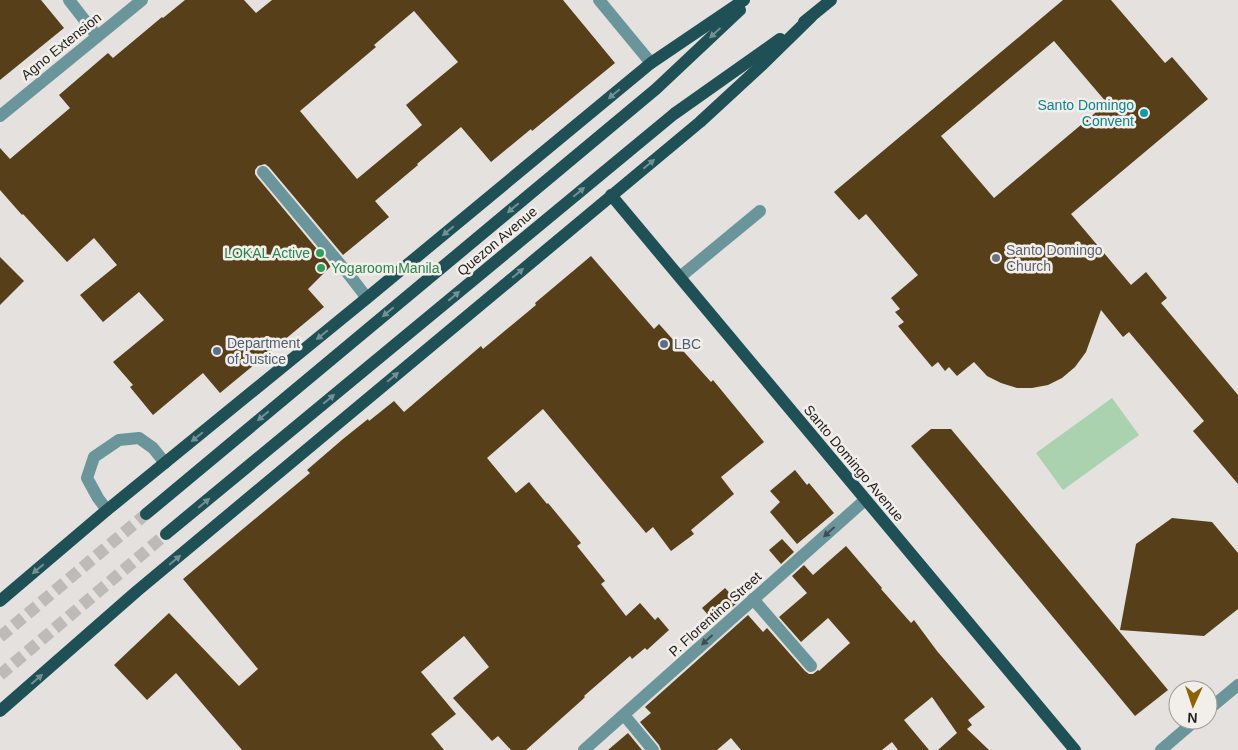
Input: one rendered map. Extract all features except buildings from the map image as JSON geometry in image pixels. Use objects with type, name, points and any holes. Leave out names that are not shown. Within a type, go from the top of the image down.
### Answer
[{"type":"main road","points":[[0,600],[651,63],[744,0]]},
{"type":"main road","name":"Quezon Avenue","points":[[146,514],[656,89],[751,0]]},
{"type":"main road","name":"Quezon Avenue","points":[[166,534],[674,114],[831,0]]},
{"type":"main road","points":[[0,710],[137,592],[700,122],[763,64],[810,17]]},
{"type":"main road","name":"Santo Domingo Avenue","points":[[611,196],[1074,750]]},
{"type":"street","points":[[68,0],[97,36]]},
{"type":"street","name":"Agno Extension","points":[[0,116],[142,0]]},
{"type":"street","points":[[599,0],[651,63]]},
{"type":"street","points":[[263,172],[367,298]]},
{"type":"street","points":[[680,278],[760,211]]},
{"type":"street","points":[[108,510],[98,498],[87,478],[94,457],[119,440],[139,438],[153,448],[165,463]]},
{"type":"street","name":"P. Florentino Street","points":[[584,750],[865,500]]},
{"type":"street","points":[[753,600],[811,666]]},
{"type":"street","points":[[1218,702],[1238,685]]},
{"type":"street","points":[[624,715],[653,750]]},
{"type":"street","points":[[1161,750],[1184,730]]},
{"type":"green space","points":[[1112,398],[1139,435],[1063,490],[1036,453]]},
{"type":"tunnel","points":[[0,637],[146,514]]},
{"type":"tunnel","points":[[0,675],[166,534]]},
{"type":"place","name":"Santo Domingo Convent","points":[[1144,113]]},
{"type":"place","name":"LOKAL Active","points":[[320,253]]},
{"type":"place","name":"Santo Domingo Church","points":[[996,258]]},
{"type":"place","name":"Yogaroom Manila","points":[[321,268]]},
{"type":"place","name":"LBC","points":[[664,344]]},
{"type":"place","name":"Department of Justice","points":[[217,351]]}]
